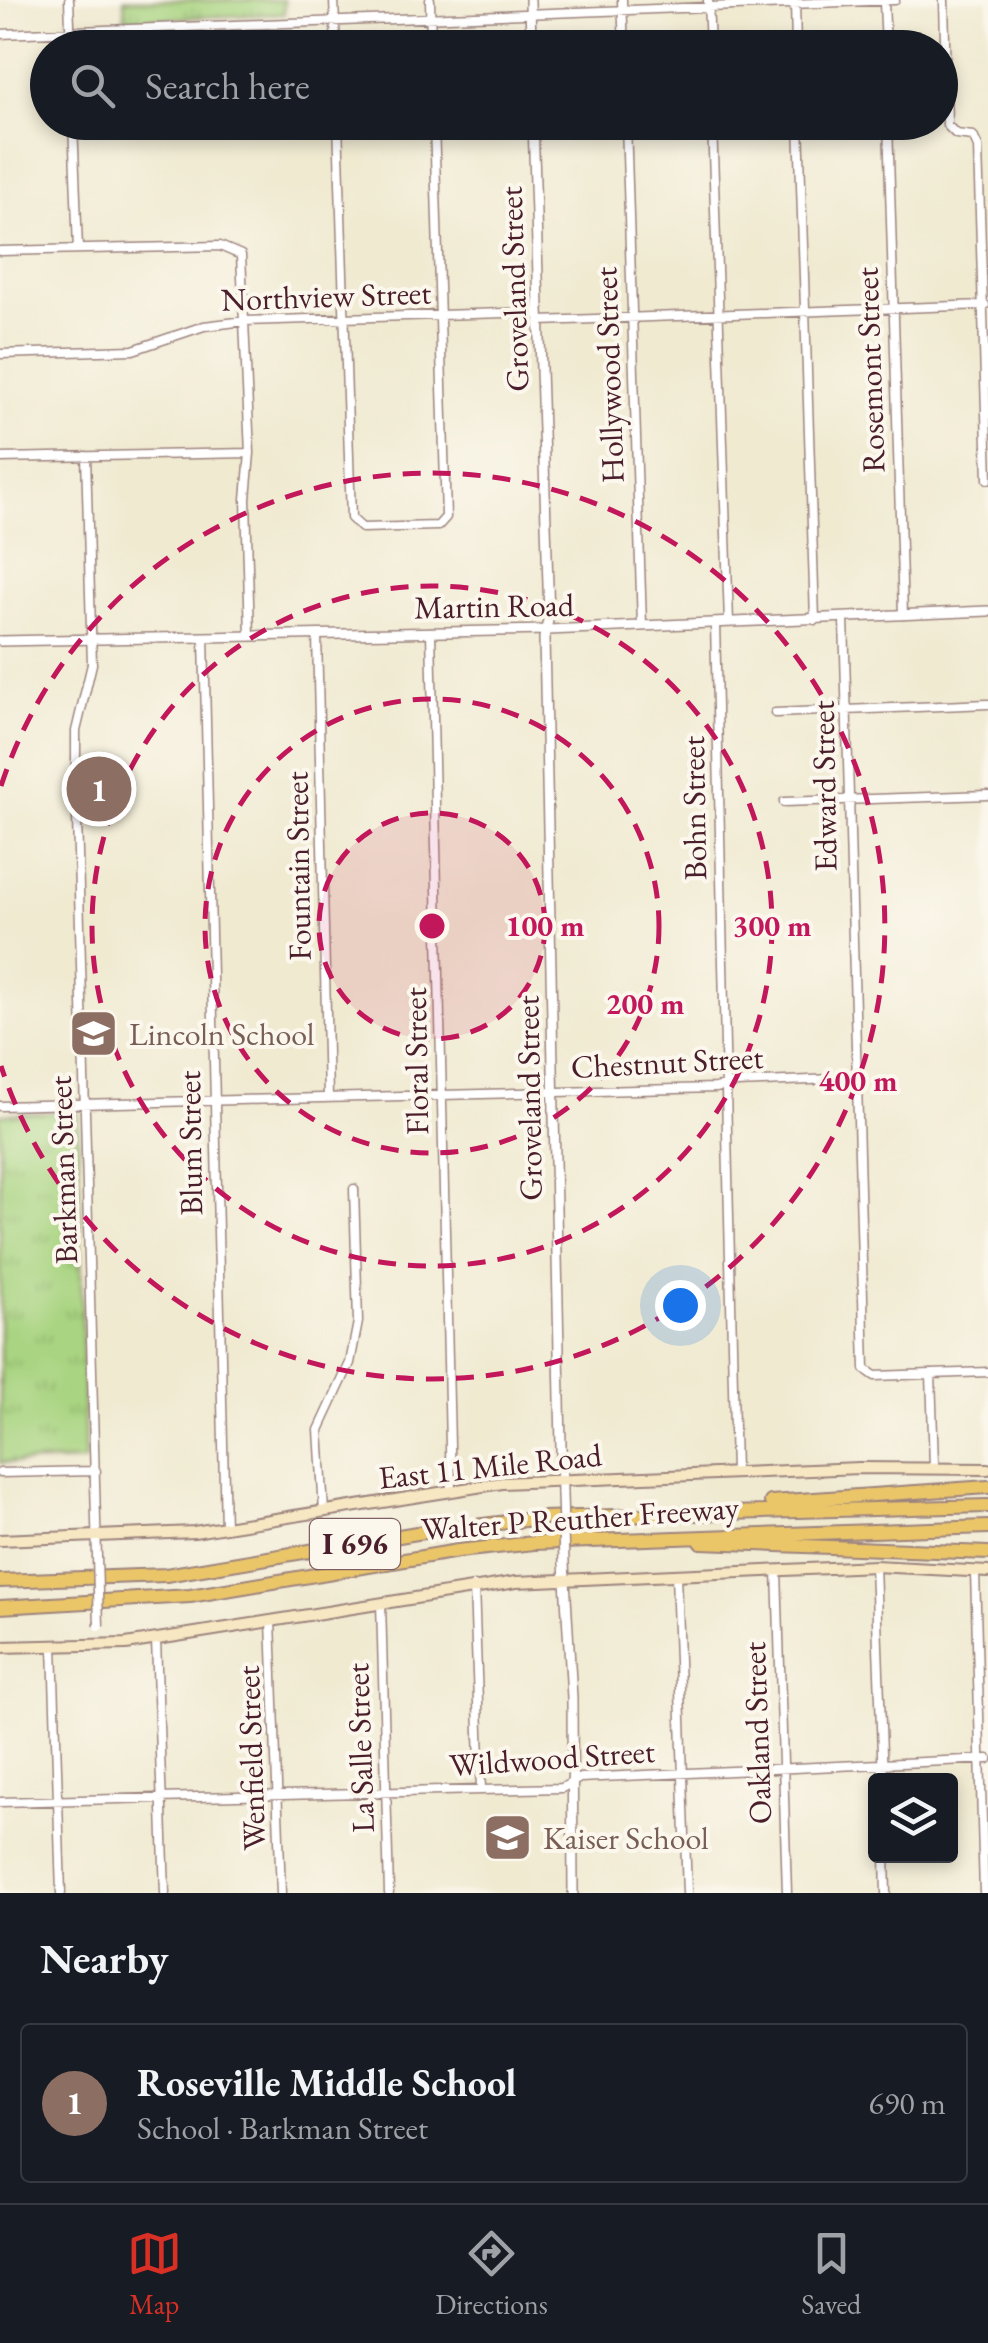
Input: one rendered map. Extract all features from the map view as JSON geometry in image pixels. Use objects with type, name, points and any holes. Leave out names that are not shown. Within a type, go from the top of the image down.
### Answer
[{"type":"highway","points":[[710,1513],[775,1502],[988,1488]]},
{"type":"highway","name":"Walter P Reuther Freeway","points":[[0,1581],[166,1575],[491,1523],[988,1506]]},
{"type":"highway","name":"Walter P Reuther Freeway","points":[[0,1606],[190,1596],[458,1551],[585,1540],[988,1527]]},
{"type":"highway","points":[[585,1540],[615,1546],[718,1542],[988,1553]]},
{"type":"main road","name":"East 11 Mile Road","points":[[0,1540],[96,1538],[225,1528],[451,1489],[562,1479],[934,1466],[988,1468]]},
{"type":"main road","points":[[0,1647],[98,1646],[156,1640],[474,1586],[564,1579],[875,1566],[988,1572]]},
{"type":"street","points":[[69,0],[70,30]]},
{"type":"street","points":[[334,0],[335,30]]},
{"type":"street","points":[[430,0],[431,30]]},
{"type":"street","points":[[530,0],[530,30]]},
{"type":"street","points":[[622,0],[624,30]]},
{"type":"street","points":[[99,30],[530,15],[708,4],[895,0]]},
{"type":"street","points":[[944,0],[945,30]]},
{"type":"street","points":[[884,1],[885,30]]},
{"type":"street","points":[[795,3],[796,30]]},
{"type":"street","points":[[708,4],[709,30]]},
{"type":"street","points":[[0,34],[30,33]]},
{"type":"street","points":[[958,134],[973,136],[977,143],[988,479]]},
{"type":"street","points":[[75,140],[78,249]]},
{"type":"street","points":[[339,140],[351,518],[362,528],[444,522],[435,140]]},
{"type":"street","name":"Groveland Street","points":[[534,140],[548,630],[544,638],[564,1579],[572,1698],[573,1893]]},
{"type":"street","name":"Hollywood Street","points":[[627,140],[642,626]]},
{"type":"street","points":[[713,140],[729,622]]},
{"type":"street","points":[[800,140],[814,620]]},
{"type":"street","name":"Rosemont Street","points":[[889,140],[902,615]]},
{"type":"street","points":[[0,250],[220,246],[236,250],[243,262],[250,452],[246,500],[250,636]]},
{"type":"street","name":"Northview Street","points":[[0,354],[133,350],[204,326],[245,322],[440,316],[632,318],[985,304]]},
{"type":"street","points":[[0,458],[250,452]]},
{"type":"street","name":"Barkman Street","points":[[86,456],[92,664],[76,731],[98,1646]]},
{"type":"street","name":"Martin Road","points":[[0,641],[548,630],[988,611]]},
{"type":"street","name":"Edward Street","points":[[844,618],[866,1373],[931,1374]]},
{"type":"street","name":"Bohn Street","points":[[715,623],[735,1472]]},
{"type":"street","name":"Floral Street","points":[[431,632],[451,1489]]},
{"type":"street","name":"Fountain Street","points":[[318,634],[328,1097]]},
{"type":"street","name":"Blum Street","points":[[204,637],[225,1528]]},
{"type":"street","points":[[775,713],[988,704]]},
{"type":"street","points":[[784,802],[988,795]]},
{"type":"street","name":"Chestnut Street","points":[[0,1106],[554,1092],[857,1078]]},
{"type":"street","points":[[324,1512],[319,1430],[350,1363],[358,1322],[354,1189]]},
{"type":"street","points":[[934,1466],[931,1374],[988,1372]]},
{"type":"street","points":[[0,1473],[96,1471]]},
{"type":"street","points":[[875,1566],[883,1773]]},
{"type":"street","name":"Oakland Street","points":[[777,1570],[787,1893]]},
{"type":"street","points":[[974,1570],[984,1759],[984,1893]]},
{"type":"street","points":[[676,1574],[686,1893]]},
{"type":"street","points":[[474,1586],[481,1790]]},
{"type":"street","name":"La Salle Street","points":[[381,1601],[389,1893]]},
{"type":"street","name":"Wenfield Street","points":[[271,1621],[281,1893]]},
{"type":"street","points":[[156,1640],[164,1893]]},
{"type":"street","points":[[53,1646],[61,1893]]},
{"type":"street","name":"Wildwood Street","points":[[0,1802],[562,1788],[578,1778],[984,1759]]},
{"type":"street","points":[[885,1863],[886,1893]]},
{"type":"green space","points":[[124,0],[284,0],[284,14],[125,20]]},
{"type":"green space","points":[[78,1112],[85,1461],[0,1463],[0,1114]]},
{"type":"place","name":"Roseville Middle School","points":[[99,789]]},
{"type":"place","name":"Lincoln School","points":[[94,1034]]},
{"type":"place","name":"Kaiser School","points":[[508,1838]]}]
